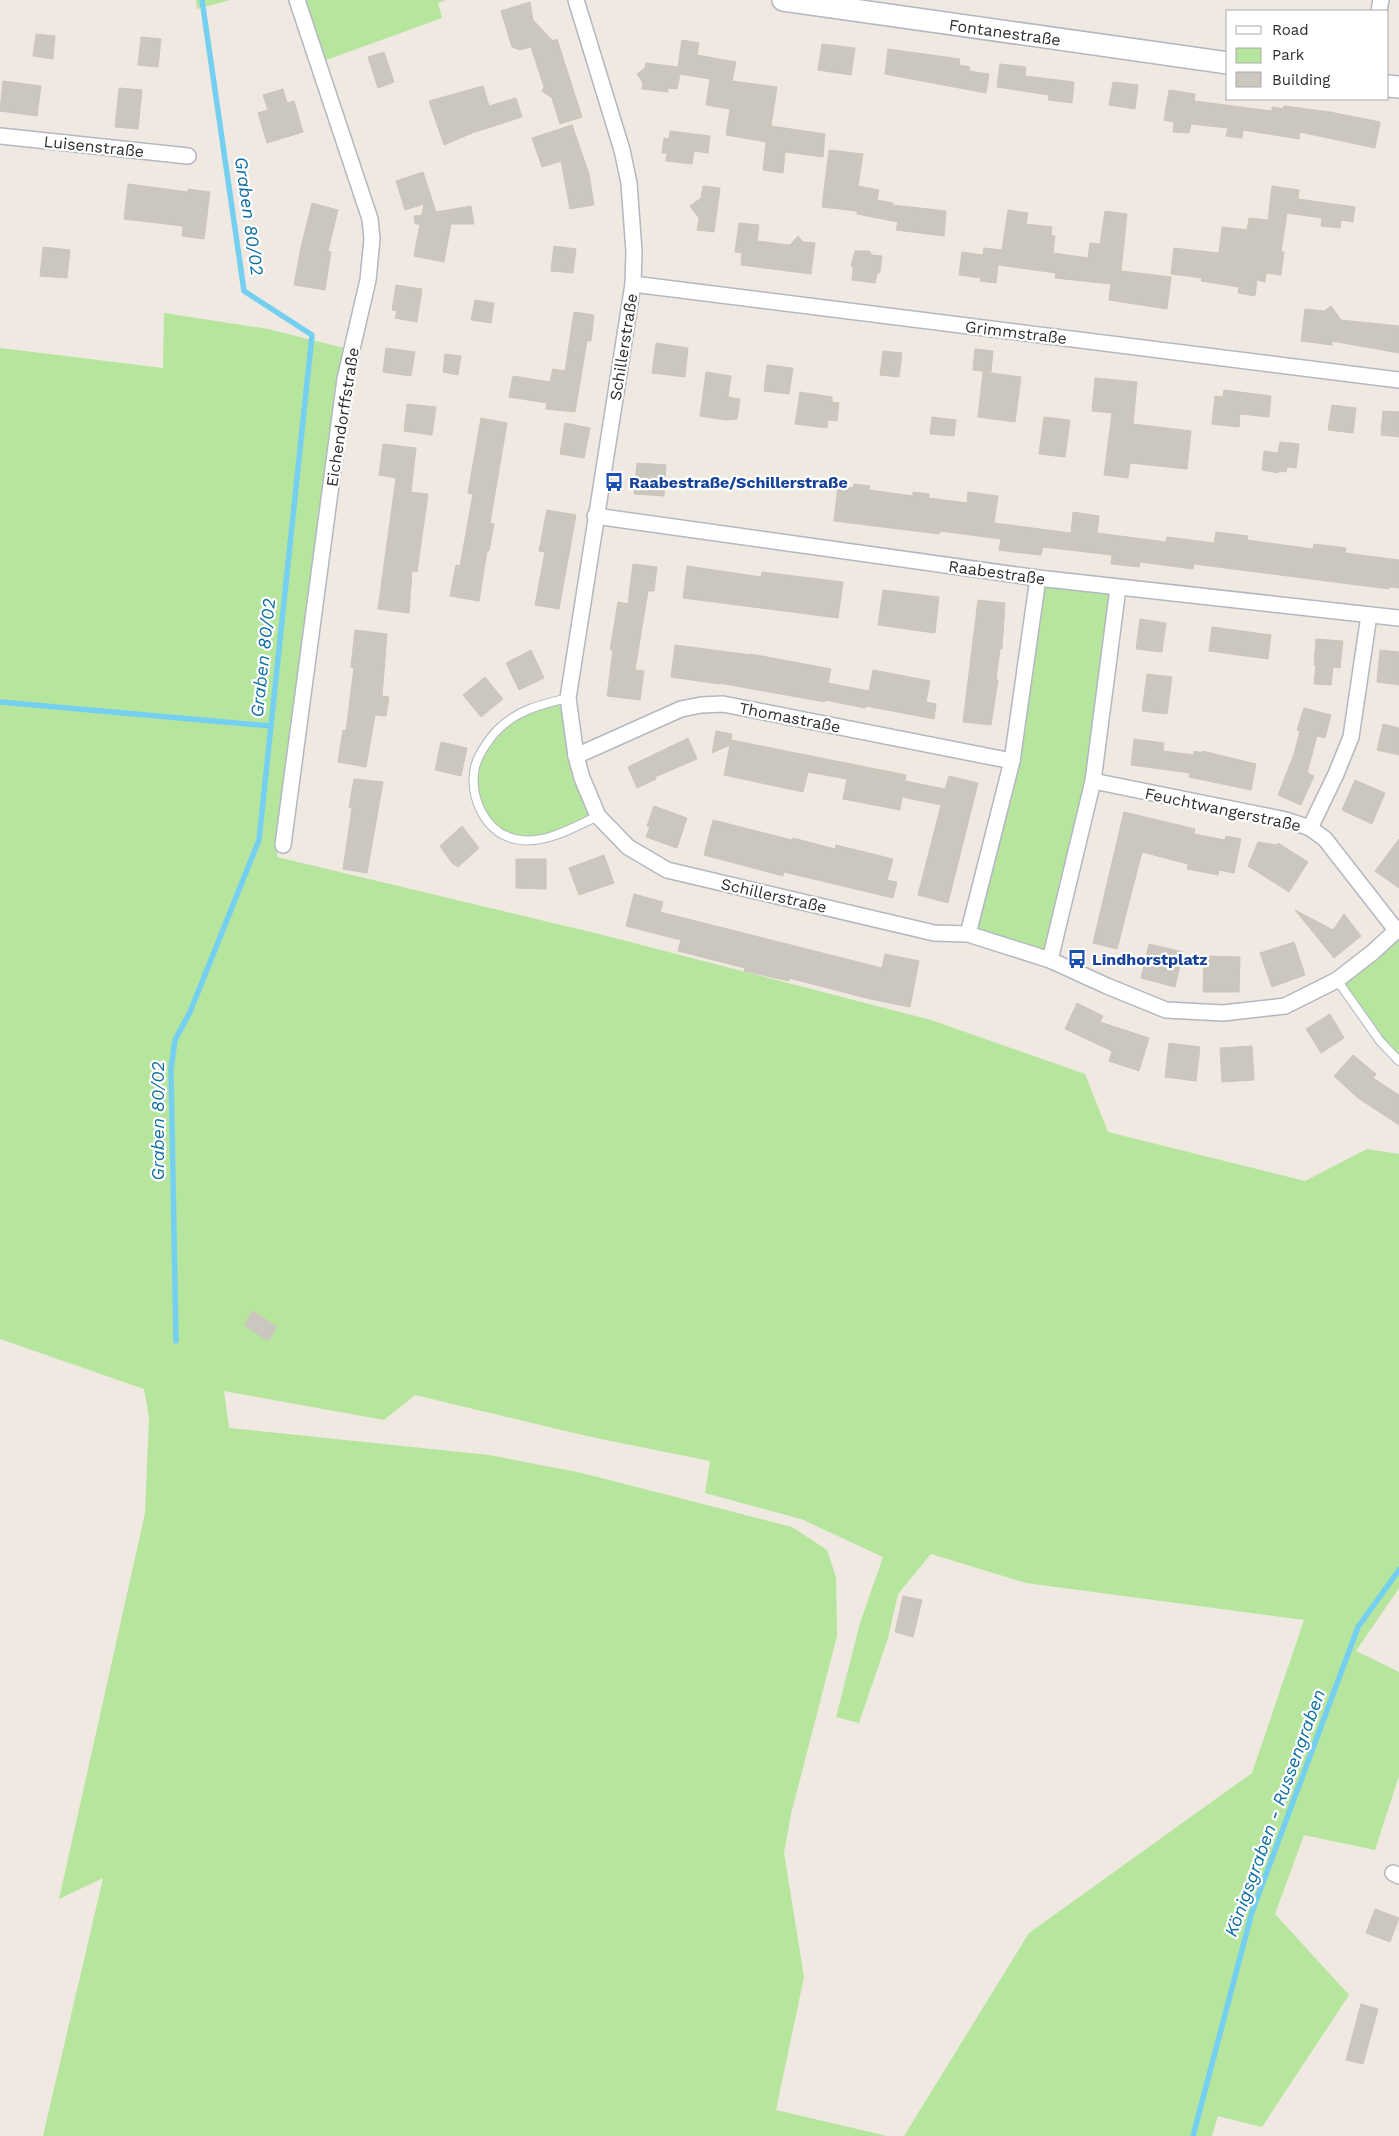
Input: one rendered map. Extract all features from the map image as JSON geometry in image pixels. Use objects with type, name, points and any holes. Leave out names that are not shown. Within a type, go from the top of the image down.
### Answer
[{"type":"street","name":"Eichendorffstraße","points":[[283,845],[345,379],[368,280],[372,240],[370,218],[297,0]]},
{"type":"street","name":"Schillerstraße","points":[[576,0],[622,150],[629,183],[634,252],[633,284],[595,516],[568,698],[576,756],[582,778],[598,816],[628,847],[667,870],[934,933],[968,934]]},
{"type":"street","name":"Fontanestraße","points":[[783,0],[1226,63]]},
{"type":"street","name":"Luisenstraße","points":[[0,136],[188,156]]},
{"type":"street","name":"Grimmstraße","points":[[633,284],[1399,380]]},
{"type":"street","name":"Raabestraße","points":[[595,516],[1038,578],[1399,618]]},
{"type":"street","points":[[1038,578],[1012,761],[968,934],[1050,960],[1166,1010],[1224,1012],[1285,1006],[1337,980],[1373,952],[1398,929]]},
{"type":"street","points":[[1050,960],[1093,781],[1118,588]]},
{"type":"street","points":[[1310,828],[1352,737],[1369,615]]},
{"type":"street","name":"Thomastraße","points":[[576,756],[681,709],[723,704],[1012,761]]},
{"type":"street","name":"Feuchtwangerstraße","points":[[1093,781],[1286,820],[1310,828],[1325,839],[1398,929]]},
{"type":"lane","points":[[568,698],[538,705],[513,717],[501,726],[490,738],[475,766],[474,791],[480,811],[491,826],[516,840],[540,839],[562,832],[598,816]]},
{"type":"lane","points":[[1337,980],[1380,1041],[1399,1061]]},
{"type":"green space","points":[[196,0],[230,0],[197,9]]},
{"type":"green space","points":[[297,0],[446,0],[438,3],[442,18],[318,63]]},
{"type":"green space","points":[[164,313],[268,329],[344,348],[349,362],[342,381],[300,659],[277,857],[603,935],[931,1020],[1085,1074],[1108,1132],[1305,1181],[1367,1149],[1399,1154],[1399,1588],[1356,1651],[1399,1672],[1399,1776],[1375,1850],[1304,1835],[1275,1914],[1349,1995],[1262,2127],[1218,2116],[1212,2136],[904,2136],[1029,1933],[1252,1773],[1304,1620],[1026,1583],[931,1554],[898,1594],[888,1638],[859,1723],[836,1717],[860,1623],[883,1557],[801,1519],[705,1493],[710,1461],[591,1437],[415,1395],[384,1420],[224,1391],[229,1428],[489,1455],[582,1473],[792,1527],[827,1550],[836,1577],[837,1636],[791,1814],[784,1853],[804,1977],[776,2110],[887,2136],[43,2136],[103,1878],[59,1899],[145,1513],[149,1417],[144,1389],[0,1339],[0,348],[163,368]]},
{"type":"green space","points":[[1040,581],[1116,590],[1092,776],[1048,957],[970,932]]},
{"type":"green space","points":[[565,701],[595,815],[562,831],[540,837],[516,838],[505,833],[482,811],[476,791],[477,767],[491,741],[514,718]]},
{"type":"green space","points":[[1399,932],[1399,1058],[1382,1039],[1341,979]]},
{"type":"building","points":[[530,2],[533,20],[553,41],[557,39],[582,117],[560,124],[552,98],[542,91],[544,87],[531,47],[520,50],[512,47],[501,11]]},
{"type":"building","points":[[36,34],[55,36],[53,59],[33,56]]},
{"type":"building","points":[[141,37],[161,39],[158,67],[138,65]]},
{"type":"building","points":[[682,40],[699,43],[697,55],[736,62],[732,81],[777,87],[771,126],[825,134],[823,157],[785,152],[783,173],[763,170],[766,142],[726,135],[730,109],[706,105],[710,79],[680,74],[677,89],[668,88],[668,92],[642,89],[643,83],[637,74],[645,68],[646,63],[678,67]]},
{"type":"building","points":[[822,44],[855,48],[851,75],[818,70]]},
{"type":"building","points":[[888,49],[960,59],[959,65],[970,67],[969,71],[989,74],[986,93],[885,74]]},
{"type":"building","points":[[384,52],[394,82],[378,88],[368,57]]},
{"type":"building","points":[[1000,64],[1026,67],[1025,76],[1074,82],[1072,103],[1048,100],[1049,95],[997,87]]},
{"type":"building","points":[[3,81],[41,86],[37,116],[0,111]]},
{"type":"building","points":[[1113,82],[1138,85],[1135,109],[1109,105]]},
{"type":"building","points":[[483,86],[489,106],[516,98],[522,117],[472,133],[444,145],[429,101]]},
{"type":"building","points":[[119,88],[142,90],[138,129],[115,127]]},
{"type":"building","points":[[283,89],[287,103],[294,101],[303,132],[267,143],[258,113],[268,110],[263,95]]},
{"type":"building","points":[[1169,90],[1195,94],[1194,101],[1272,111],[1272,107],[1283,109],[1284,106],[1330,112],[1380,122],[1375,148],[1300,132],[1299,139],[1243,130],[1242,138],[1226,136],[1228,128],[1191,124],[1189,133],[1173,132],[1174,122],[1164,120]]},
{"type":"building","points":[[572,125],[589,174],[594,205],[570,209],[561,161],[542,167],[532,138]]},
{"type":"building","points":[[670,131],[710,136],[708,153],[694,151],[692,164],[666,161],[667,153],[662,153],[664,138],[669,139]]},
{"type":"building","points":[[829,150],[863,154],[858,186],[879,190],[877,200],[893,203],[893,205],[946,211],[944,236],[896,230],[898,222],[857,214],[857,211],[822,207]]},
{"type":"building","points":[[423,172],[436,212],[471,206],[474,224],[451,224],[444,262],[414,256],[420,224],[415,224],[414,216],[422,215],[424,204],[405,210],[396,181]]},
{"type":"building","points":[[128,184],[188,192],[188,189],[210,192],[204,239],[182,236],[183,226],[124,219]]},
{"type":"building","points":[[703,186],[720,188],[714,232],[697,230],[699,218],[690,206],[701,198]]},
{"type":"building","points":[[1272,186],[1299,190],[1298,199],[1355,207],[1353,222],[1341,220],[1340,228],[1321,226],[1322,218],[1287,213],[1281,252],[1284,252],[1281,275],[1266,273],[1265,282],[1257,280],[1255,296],[1238,293],[1239,287],[1201,281],[1202,278],[1171,274],[1174,248],[1219,253],[1222,227],[1247,230],[1249,218],[1268,220]]},
{"type":"building","points":[[312,203],[338,210],[328,251],[331,252],[325,290],[294,285]]},
{"type":"building","points":[[1008,210],[1028,213],[1026,224],[1052,227],[1051,235],[1055,236],[1053,253],[1088,258],[1090,243],[1100,244],[1105,211],[1127,214],[1121,271],[1171,277],[1167,309],[1109,300],[1111,284],[1055,278],[1056,273],[998,265],[996,283],[980,281],[981,278],[959,275],[962,252],[983,255],[984,248],[1002,250]]},
{"type":"building","points":[[739,223],[759,225],[757,241],[790,245],[798,236],[803,242],[815,243],[811,274],[741,265],[742,253],[735,252]]},
{"type":"building","points":[[554,246],[576,249],[573,273],[551,271]]},
{"type":"building","points":[[43,247],[70,250],[67,278],[40,276]]},
{"type":"building","points":[[855,251],[869,251],[872,255],[882,256],[880,272],[877,274],[875,283],[852,280],[853,268],[851,266]]},
{"type":"building","points":[[396,285],[422,289],[417,322],[395,318],[397,311],[392,310]]},
{"type":"building","points":[[475,300],[494,303],[491,323],[471,320]]},
{"type":"building","points":[[1331,306],[1341,320],[1399,326],[1399,353],[1332,341],[1332,345],[1301,341],[1305,309],[1324,311]]},
{"type":"building","points":[[574,312],[594,315],[591,341],[587,341],[575,412],[546,409],[547,403],[509,397],[513,376],[550,382],[553,369],[565,371]]},
{"type":"building","points":[[656,343],[688,348],[685,377],[652,373]]},
{"type":"building","points":[[386,348],[415,352],[411,376],[383,372]]},
{"type":"building","points":[[975,349],[993,351],[991,372],[973,370]]},
{"type":"building","points":[[883,351],[902,353],[899,377],[880,375]]},
{"type":"building","points":[[445,354],[461,356],[458,375],[443,372]]},
{"type":"building","points":[[767,365],[793,368],[789,394],[764,391]]},
{"type":"building","points":[[706,372],[731,376],[728,397],[740,399],[737,419],[725,420],[700,416]]},
{"type":"building","points":[[983,372],[1021,377],[1015,422],[978,417]]},
{"type":"building","points":[[1095,378],[1137,382],[1133,424],[1191,431],[1187,469],[1130,463],[1128,478],[1104,475],[1112,413],[1092,411]]},
{"type":"building","points":[[1224,390],[1271,396],[1269,417],[1240,414],[1239,427],[1212,424],[1215,396],[1223,397]]},
{"type":"building","points":[[800,392],[832,397],[832,402],[839,403],[837,421],[828,420],[827,428],[795,424]]},
{"type":"building","points":[[407,404],[436,407],[432,435],[404,431]]},
{"type":"building","points":[[1332,405],[1356,408],[1353,433],[1328,430]]},
{"type":"building","points":[[1383,411],[1399,412],[1399,437],[1381,435]]},
{"type":"building","points":[[932,417],[956,420],[954,436],[930,434]]},
{"type":"building","points":[[1044,417],[1070,420],[1065,457],[1039,454]]},
{"type":"building","points":[[481,418],[507,423],[490,523],[494,524],[489,551],[487,551],[479,601],[450,596],[456,565],[460,566],[473,494],[468,493]]},
{"type":"building","points":[[565,423],[590,428],[584,458],[560,454]]},
{"type":"building","points":[[1280,442],[1299,444],[1296,468],[1287,467],[1286,472],[1278,471],[1278,473],[1262,470],[1264,451],[1278,453]]},
{"type":"building","points":[[383,444],[416,448],[411,492],[428,494],[417,572],[412,571],[409,613],[378,609],[396,478],[379,475]]},
{"type":"building","points":[[637,463],[666,465],[664,496],[634,494]]},
{"type":"building","points":[[854,484],[870,486],[869,490],[913,496],[913,492],[929,494],[929,498],[967,503],[968,492],[998,496],[994,523],[1071,533],[1073,512],[1099,516],[1097,533],[1166,542],[1167,537],[1214,543],[1216,532],[1248,536],[1247,540],[1313,549],[1314,544],[1346,548],[1345,553],[1399,560],[1399,588],[1389,587],[1389,589],[1194,564],[1193,569],[1140,562],[1139,567],[1111,564],[1112,555],[1043,547],[1041,555],[1013,552],[999,550],[1001,539],[940,531],[939,534],[834,521],[838,486],[853,488]]},
{"type":"building","points":[[547,510],[576,515],[559,609],[535,605],[545,552],[539,551]]},
{"type":"building","points":[[633,564],[657,567],[654,591],[648,591],[635,670],[644,671],[640,700],[607,696],[613,650],[610,650],[618,602],[628,604]]},
{"type":"building","points":[[687,566],[761,577],[762,572],[843,582],[838,618],[683,598]]},
{"type":"building","points":[[883,590],[939,597],[935,633],[878,625]]},
{"type":"building","points":[[978,600],[1005,603],[1002,649],[1000,649],[996,680],[998,680],[991,725],[963,722]]},
{"type":"building","points":[[1140,619],[1166,623],[1162,652],[1136,649]]},
{"type":"building","points":[[1212,627],[1271,635],[1268,659],[1209,651]]},
{"type":"building","points":[[355,630],[387,634],[382,696],[389,697],[386,716],[375,715],[366,767],[338,762],[343,730],[346,731],[354,668],[351,667]]},
{"type":"building","points":[[1316,639],[1343,641],[1340,668],[1333,667],[1331,685],[1314,684]]},
{"type":"building","points":[[675,645],[751,654],[831,669],[828,683],[869,691],[873,670],[930,681],[926,702],[936,704],[934,719],[866,706],[865,708],[719,683],[671,677]]},
{"type":"building","points":[[531,650],[544,678],[519,690],[506,663]]},
{"type":"building","points":[[1380,650],[1399,652],[1399,685],[1377,682]]},
{"type":"building","points":[[1147,674],[1172,677],[1167,714],[1142,711]]},
{"type":"building","points":[[485,677],[503,699],[481,717],[463,695]]},
{"type":"building","points":[[1304,708],[1331,715],[1325,738],[1317,736],[1307,773],[1314,776],[1301,805],[1278,795],[1294,754],[1300,731],[1297,730]]},
{"type":"building","points":[[1383,724],[1399,728],[1399,755],[1377,750]]},
{"type":"building","points":[[716,731],[732,734],[731,740],[906,775],[905,781],[945,789],[949,776],[978,783],[948,903],[918,895],[941,805],[902,797],[900,810],[843,799],[847,779],[808,772],[803,792],[724,775],[730,745],[712,753]]},
{"type":"building","points":[[688,738],[697,759],[655,777],[656,779],[637,788],[628,767]]},
{"type":"building","points":[[1134,739],[1164,743],[1163,751],[1194,755],[1194,751],[1202,753],[1202,751],[1256,764],[1251,790],[1189,777],[1190,773],[1131,765]]},
{"type":"building","points":[[441,742],[467,748],[461,776],[435,770]]},
{"type":"building","points":[[354,779],[383,782],[367,873],[343,869],[352,808],[349,807]]},
{"type":"building","points":[[1355,780],[1385,793],[1372,824],[1342,810]]},
{"type":"building","points":[[654,806],[687,818],[677,848],[646,837],[650,827],[647,826]]},
{"type":"building","points":[[1124,812],[1195,829],[1194,834],[1225,840],[1226,836],[1241,839],[1234,873],[1219,870],[1218,875],[1187,869],[1188,864],[1142,852],[1117,949],[1093,943]]},
{"type":"building","points":[[713,820],[792,840],[793,838],[835,849],[836,845],[893,859],[887,880],[897,882],[893,898],[784,872],[783,876],[704,855]]},
{"type":"building","points":[[462,826],[479,848],[458,867],[452,863],[440,846]]},
{"type":"building","points":[[1399,839],[1399,888],[1375,871]]},
{"type":"building","points":[[1258,842],[1276,845],[1278,843],[1308,862],[1289,892],[1248,866]]},
{"type":"building","points":[[604,855],[614,883],[579,895],[569,868]]},
{"type":"building","points":[[516,859],[546,859],[546,889],[516,888]]},
{"type":"building","points":[[634,894],[663,902],[660,912],[882,968],[885,954],[919,961],[910,1007],[870,999],[789,978],[789,981],[744,971],[745,968],[678,951],[681,940],[626,926]]},
{"type":"building","points":[[1295,910],[1333,930],[1344,914],[1361,936],[1334,958]]},
{"type":"building","points":[[1294,942],[1305,975],[1272,987],[1260,953]]},
{"type":"building","points":[[1149,944],[1183,952],[1175,987],[1141,978]]},
{"type":"building","points":[[1204,956],[1240,957],[1239,992],[1203,992]]},
{"type":"building","points":[[1077,1003],[1103,1016],[1100,1022],[1149,1038],[1139,1071],[1109,1061],[1112,1051],[1065,1029]]},
{"type":"building","points":[[1330,1014],[1344,1038],[1321,1053],[1306,1029]]},
{"type":"building","points":[[1169,1043],[1200,1047],[1196,1081],[1165,1077]]},
{"type":"building","points":[[1252,1046],[1254,1080],[1222,1082],[1220,1048]]},
{"type":"building","points":[[1353,1055],[1376,1074],[1373,1078],[1399,1095],[1399,1125],[1358,1098],[1334,1076]]},
{"type":"building","points":[[253,1311],[277,1327],[268,1341],[244,1325]]},
{"type":"building","points":[[903,1596],[922,1600],[913,1637],[895,1632]]},
{"type":"building","points":[[1375,1909],[1399,1918],[1390,1942],[1366,1933]]},
{"type":"building","points":[[1361,2004],[1378,2009],[1363,2064],[1346,2060]]},
{"type":"waterway","name":"Graben 80/02","points":[[176,1341],[171,1069],[175,1040],[190,1012],[259,840],[312,335],[244,291],[202,0]]},
{"type":"waterway","points":[[0,702],[271,726]]},
{"type":"waterway","name":"Königsgraben - Russengraben","points":[[1193,2136],[1252,1912],[1358,1627],[1399,1570]]},
{"type":"place","name":"Raabestraße/Schillerstraße","points":[[614,482]]},
{"type":"place","name":"Lindhorstplatz","points":[[1077,959]]}]
